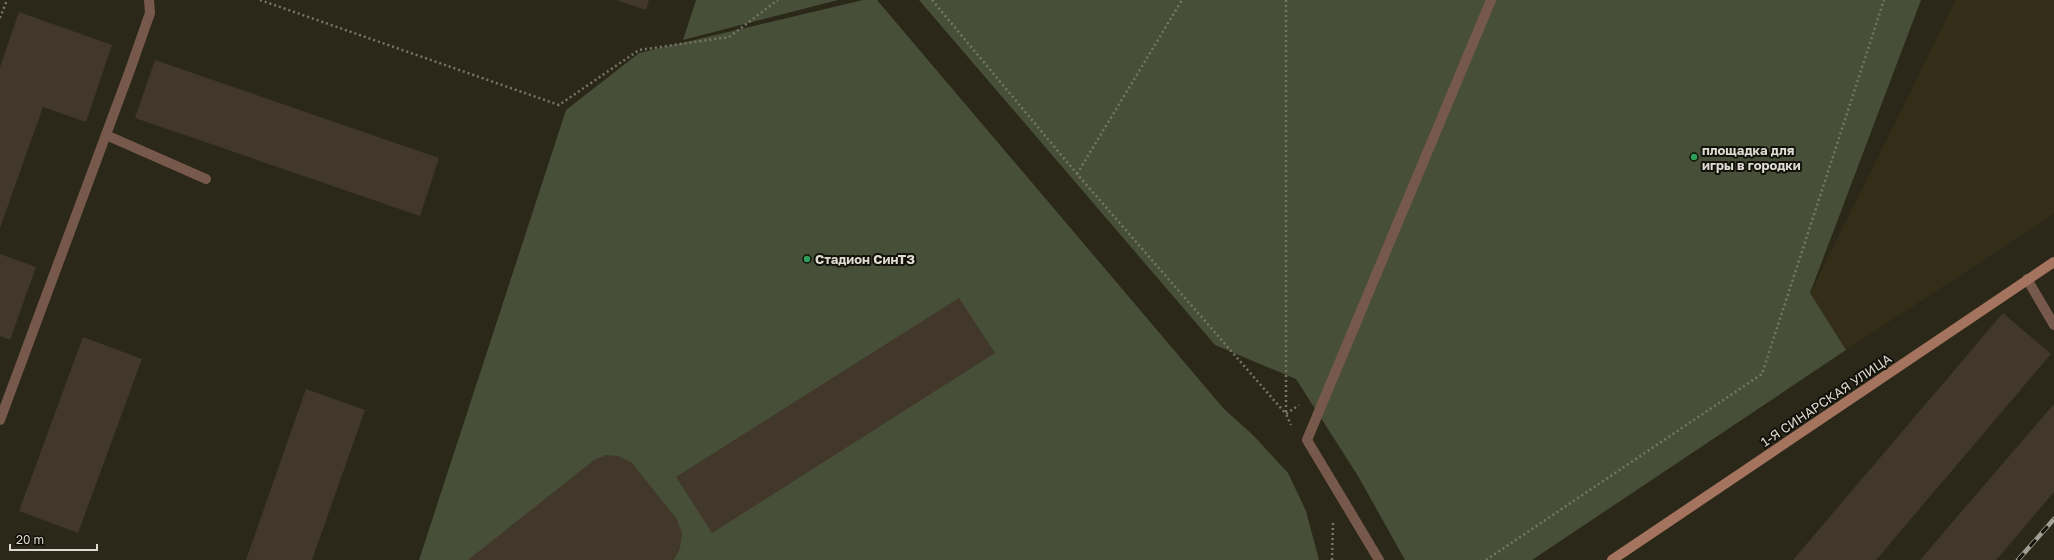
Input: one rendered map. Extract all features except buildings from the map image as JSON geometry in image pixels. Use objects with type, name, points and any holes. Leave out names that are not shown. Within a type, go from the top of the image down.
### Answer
[{"type":"street","name":"1-Я СИНАРСКАЯ УЛИЦА","points":[[1612,560],[2054,262]]},
{"type":"lane","points":[[0,420],[5,394],[106,134],[150,13],[149,0]]},
{"type":"lane","points":[[1379,560],[1307,440],[1491,0]]},
{"type":"lane","points":[[106,134],[206,179]]},
{"type":"lane","points":[[2027,279],[2054,325]]},
{"type":"path","points":[[0,18],[7,0]]},
{"type":"path","points":[[260,0],[559,105],[639,50],[729,37],[778,0]]},
{"type":"path","points":[[932,0],[1076,174],[1286,414],[1293,429]]},
{"type":"path","points":[[1076,174],[1182,0]]},
{"type":"path","points":[[1286,0],[1286,414]]},
{"type":"path","points":[[1486,560],[1762,374],[1884,0]]},
{"type":"path","points":[[1330,516],[1333,523],[1332,560]]},
{"type":"shaded area","points":[[1956,0],[2054,0],[2054,214],[1846,350],[1810,294]]},
{"type":"green space","points":[[696,0],[838,0],[683,40]]},
{"type":"green space","name":"Стадион СинТЗ","points":[[863,0],[877,0],[1224,409],[1253,435],[1288,473],[1306,511],[1319,560],[419,560],[566,110],[639,53]]},
{"type":"green space","points":[[919,0],[1921,0],[1810,293],[1846,350],[1532,560],[1405,560],[1358,476],[1296,379],[1215,345]]},
{"type":"railway","points":[[2018,560],[2054,519]]},
{"type":"place","name":"площадка для игры в городки","points":[[1694,157]]},
{"type":"place","name":"Стадион СинТЗ","points":[[807,259]]}]
